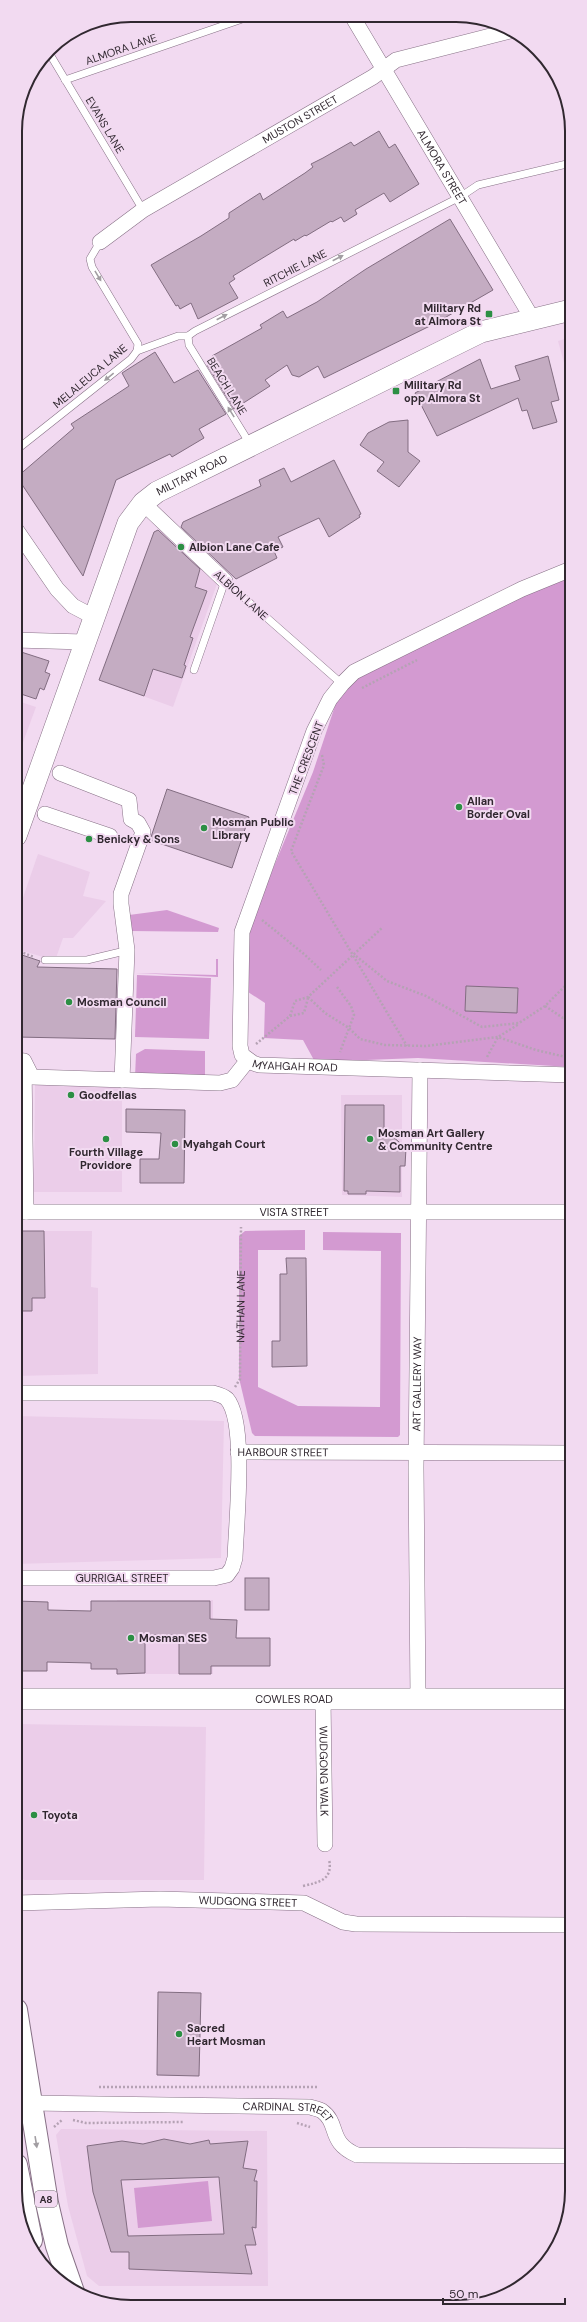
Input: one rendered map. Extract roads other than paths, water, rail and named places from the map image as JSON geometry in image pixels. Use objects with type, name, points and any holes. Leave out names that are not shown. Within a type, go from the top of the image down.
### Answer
[{"type":"highway","name":"A8","points":[[22,2050],[47,2203],[57,2246],[69,2281]]},
{"type":"main road","name":"MILITARY ROAD","points":[[22,819],[84,642],[128,523],[143,503],[158,492],[481,332],[532,318],[565,311]]},
{"type":"main road","name":"COWLES ROAD","points":[[22,1699],[565,1699]]},
{"type":"street","name":"ALMORA STREET","points":[[356,22],[532,318]]},
{"type":"street","name":"MUSTON STREET","points":[[100,242],[143,210],[373,77],[384,68],[404,58],[503,33]]},
{"type":"street","name":"ALBION LANE","points":[[143,503],[225,581]]},
{"type":"street","points":[[22,538],[58,589],[73,606],[94,616]]},
{"type":"street","name":"THE CRESCENT","points":[[248,1060],[242,1055],[239,1026],[242,932],[314,731],[330,699],[354,672],[522,589],[565,571]]},
{"type":"street","points":[[22,640],[84,642]]},
{"type":"street","points":[[60,773],[129,800],[130,819],[138,823],[143,832],[121,894],[128,954],[122,1080]]},
{"type":"street","points":[[46,814],[110,836]]},
{"type":"street","name":"MYAHGAH ROAD","points":[[22,1064],[32,1077],[220,1083],[232,1080],[248,1060],[259,1065],[276,1066],[340,1066],[565,1075]]},
{"type":"street","name":"ART GALLERY WAY","points":[[418,1699],[416,1452],[420,1070]]},
{"type":"street","name":"VISTA STREET","points":[[22,1212],[565,1212]]},
{"type":"street","name":"HARBOUR STREET","points":[[22,1393],[213,1392],[227,1399],[235,1413],[239,1435],[238,1452],[565,1453]]},
{"type":"street","name":"GURRIGAL STREET","points":[[22,1578],[214,1578],[228,1575],[232,1568],[234,1558],[238,1452]]},
{"type":"street","name":"WUDGONG WALK","points":[[323,1698],[325,1844]]},
{"type":"street","name":"WUDGONG STREET","points":[[22,1903],[160,1899],[280,1902],[304,1903],[343,1922],[356,1924],[565,1925]]},
{"type":"street","name":"CARDINAL STREET","points":[[30,2103],[310,2107],[322,2111],[344,2149],[357,2155],[565,2156]]},
{"type":"lane","name":"ALMORA LANE","points":[[65,80],[234,22]]},
{"type":"lane","name":"EVANS LANE","points":[[51,57],[143,210]]},
{"type":"lane","name":"RITCHIE LANE","points":[[137,351],[178,336],[188,336],[194,331],[460,196],[478,185],[565,164]]},
{"type":"lane","name":"MELALEUCA LANE","points":[[22,445],[131,359],[137,351],[138,344],[92,267],[90,259],[100,242]]},
{"type":"lane","name":"BEACH LANE","points":[[188,336],[189,345],[252,445]]},
{"type":"lane","points":[[194,670],[225,581]]},
{"type":"lane","name":"ALBION LANE","points":[[225,581],[342,684]]},
{"type":"lane","points":[[45,960],[87,960],[128,954]]},
{"type":"place","name":"Military Rd at Almora St","points":[[489,314]]},
{"type":"place","name":"Military Rd opp Almora St","points":[[396,391]]},
{"type":"place","name":"Albion Lane Cafe","points":[[181,547]]},
{"type":"place","name":"Allan Border Oval","points":[[459,807]]},
{"type":"place","name":"Mosman Public Library","points":[[204,828]]},
{"type":"place","name":"Benicky & Sons","points":[[89,839]]},
{"type":"place","name":"Mosman Council","points":[[69,1002]]},
{"type":"place","name":"Goodfellas","points":[[71,1095]]},
{"type":"place","name":"Fourth Village Providore","points":[[106,1139]]},
{"type":"place","name":"Mosman Art Gallery & Community Centre","points":[[370,1139]]},
{"type":"place","name":"Myahgah Court","points":[[175,1144]]},
{"type":"place","name":"Mosman SES","points":[[131,1638]]},
{"type":"place","name":"Toyota","points":[[34,1815]]},
{"type":"place","name":"Sacred Heart Mosman","points":[[179,2034]]}]
